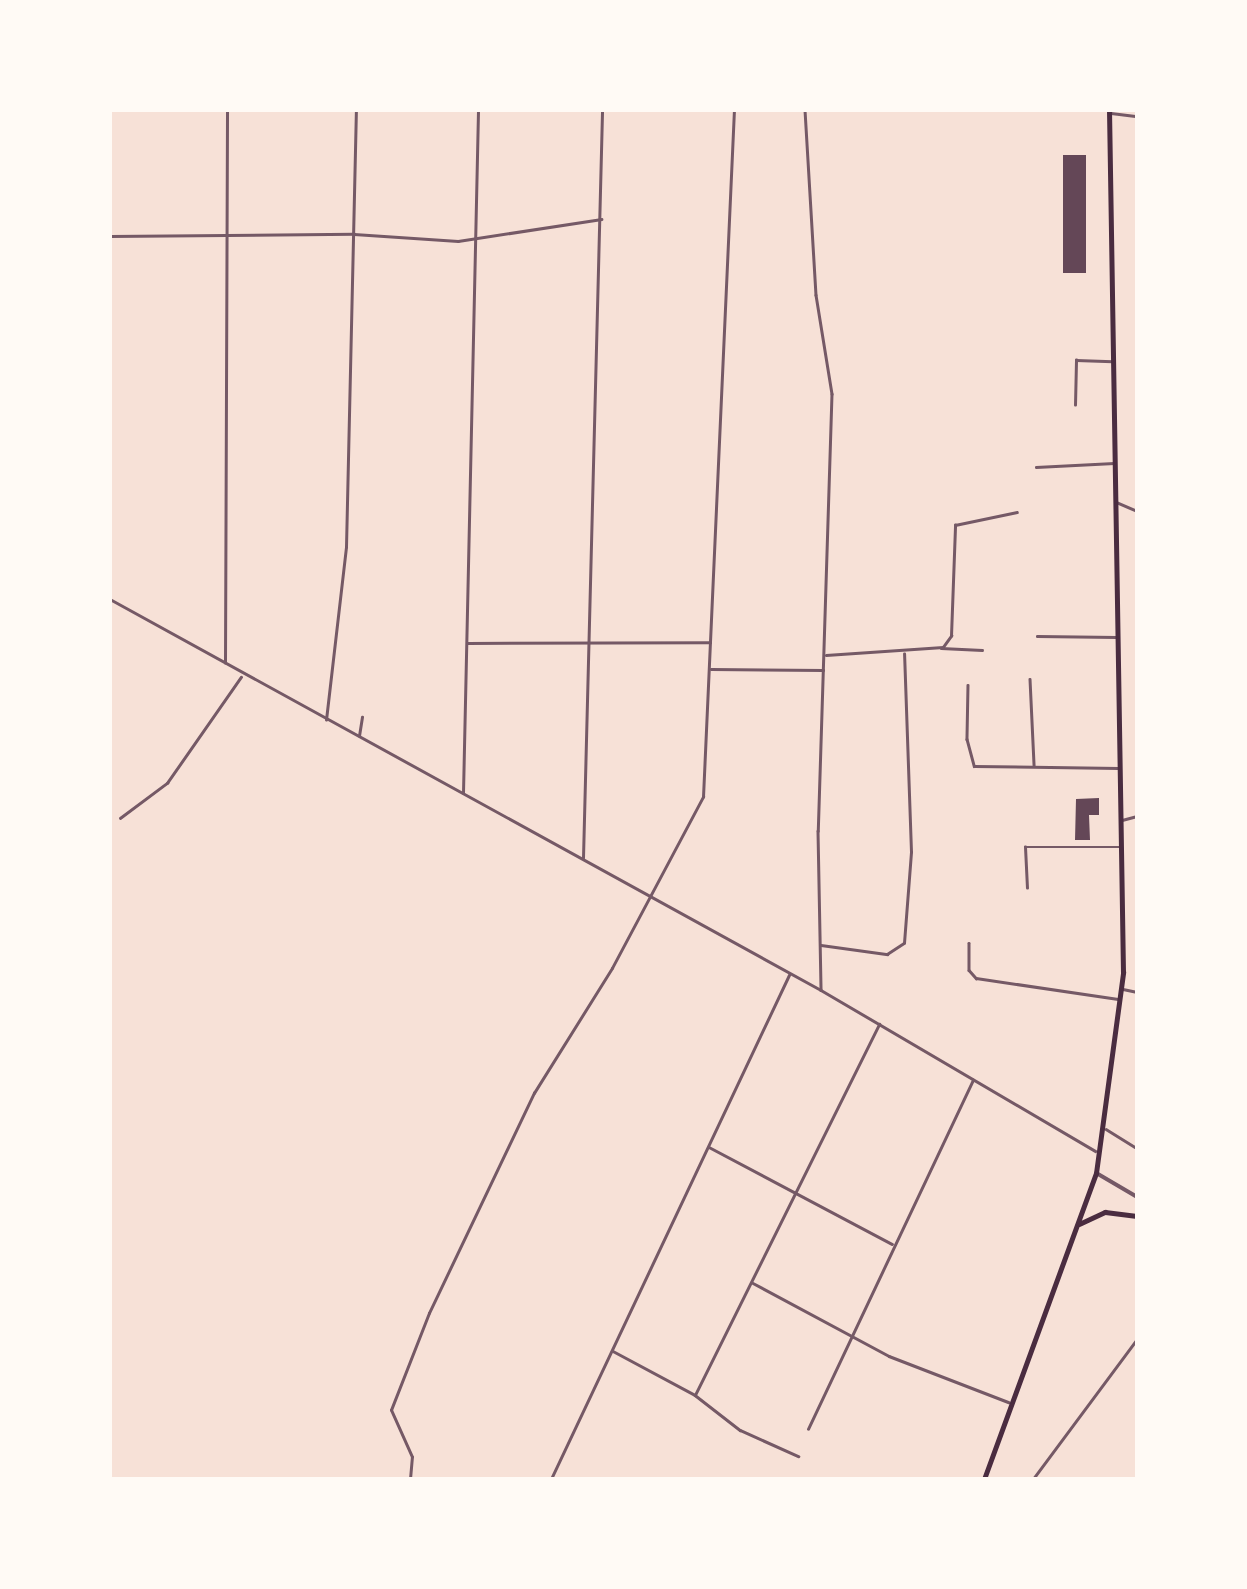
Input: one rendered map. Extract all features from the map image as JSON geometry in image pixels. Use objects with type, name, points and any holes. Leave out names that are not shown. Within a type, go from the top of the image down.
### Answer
[{"type":"main road","points":[[984,1479],[1096,1173],[1106,1130],[1122,989],[1110,111]]},
{"type":"main road","points":[[1077,1225],[1104,1212],[1137,1216]]},
{"type":"street","points":[[226,666],[227,110]]},
{"type":"street","points":[[326,720],[346,547],[356,110]]},
{"type":"street","points":[[463,795],[478,110]]},
{"type":"street","points":[[583,859],[602,110]]},
{"type":"street","points":[[410,1479],[412,1458],[391,1410],[421,1331],[534,1093],[652,896],[703,798],[734,110]]},
{"type":"street","points":[[805,110],[816,295],[832,394],[821,990]]},
{"type":"street","points":[[1110,111],[1137,116]]},
{"type":"street","points":[[110,236],[354,234],[476,240],[602,218]]},
{"type":"street","points":[[1075,406],[1076,360],[1114,361]]},
{"type":"street","points":[[1036,467],[1115,463]]},
{"type":"street","points":[[1116,502],[1137,512]]},
{"type":"street","points":[[940,648],[951,636],[954,525],[1016,512]]},
{"type":"street","points":[[110,599],[242,676],[821,990],[1101,1154]]},
{"type":"street","points":[[1037,636],[1118,637]]},
{"type":"street","points":[[466,643],[711,642]]},
{"type":"street","points":[[825,655],[904,654],[940,648],[982,650]]},
{"type":"street","points":[[820,944],[887,954],[904,943],[911,852],[904,654]]},
{"type":"street","points":[[710,668],[824,670]]},
{"type":"street","points":[[120,818],[167,782],[242,676]]},
{"type":"street","points":[[1030,679],[1034,766]]},
{"type":"street","points":[[968,684],[967,739],[974,766],[1120,768]]},
{"type":"street","points":[[358,738],[362,717]]},
{"type":"street","points":[[1120,821],[1137,816]]},
{"type":"street","points":[[1027,888],[1026,847],[1121,848]]},
{"type":"street","points":[[970,943],[969,970],[976,978],[1120,999]]},
{"type":"street","points":[[553,1478],[790,974]]},
{"type":"street","points":[[1122,989],[1137,992]]},
{"type":"street","points":[[696,1394],[880,1024]]},
{"type":"street","points":[[808,1429],[892,1244],[974,1078]]},
{"type":"street","points":[[1106,1130],[1137,1148]]},
{"type":"street","points":[[708,1146],[892,1244]]},
{"type":"street","points":[[1096,1173],[1137,1196]]},
{"type":"street","points":[[752,1282],[850,1336],[1010,1402]]},
{"type":"street","points":[[1034,1479],[1137,1339]]},
{"type":"street","points":[[612,1350],[696,1394],[740,1430],[798,1456]]},
{"type":"building","points":[[1063,155],[1086,155],[1086,273],[1063,273]]},
{"type":"building","points":[[1099,798],[1099,815],[1089,815],[1090,840],[1075,840],[1076,799]]}]
